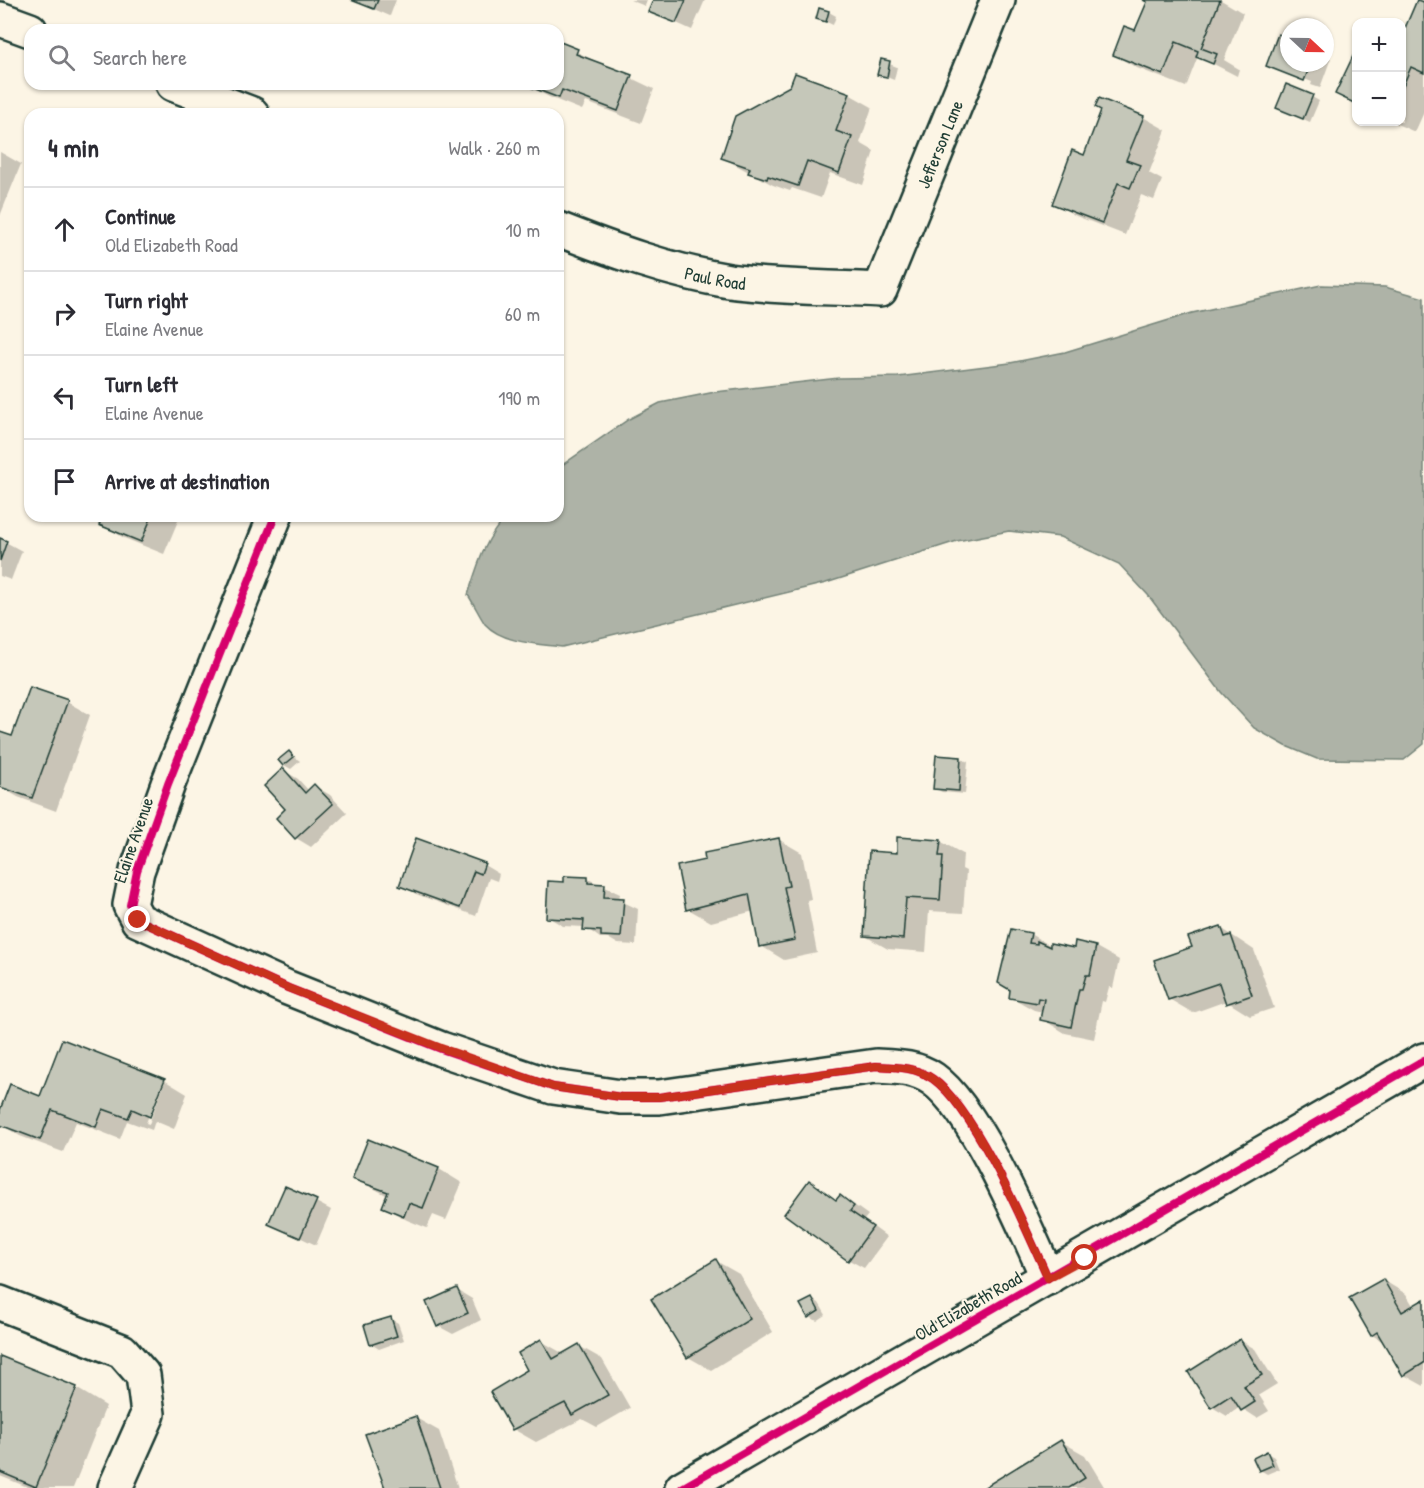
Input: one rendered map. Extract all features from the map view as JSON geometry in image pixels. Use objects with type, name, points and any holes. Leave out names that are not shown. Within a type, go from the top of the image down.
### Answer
[{"type":"street","name":"Jefferson Lane","points":[[880,291],[998,0]]},
{"type":"street","points":[[0,19],[24,28]]},
{"type":"street","points":[[188,90],[236,108]]},
{"type":"street","name":"Paul Road","points":[[564,232],[634,258],[682,272],[731,281],[880,291]]},
{"type":"street","name":"Elaine Avenue","points":[[273,522],[168,784],[137,871],[130,905],[138,920],[288,988],[441,1048],[553,1087],[621,1097],[659,1097],[876,1066],[905,1067],[920,1072],[945,1089],[961,1109],[982,1144],[1048,1278]]},
{"type":"street","name":"Old Elizabeth Road","points":[[682,1488],[1424,1060]]},
{"type":"street","points":[[0,1303],[122,1351],[143,1375],[148,1414],[115,1488]]},
{"type":"shaded area","points":[[1321,285],[1385,287],[1424,298],[1424,744],[1404,760],[1317,759],[1286,746],[1254,728],[1221,692],[1148,595],[1119,564],[1060,537],[1009,531],[957,541],[826,583],[562,647],[521,642],[501,635],[485,624],[468,595],[487,543],[501,522],[564,522],[564,464],[629,419],[660,403],[715,392],[839,378],[898,377],[1010,363],[1065,352],[1192,313]]},
{"type":"building","points":[[351,0],[378,0],[374,9]]},
{"type":"building","points":[[653,0],[686,0],[676,23],[648,12]]},
{"type":"building","points":[[1143,0],[1220,0],[1201,48],[1217,54],[1213,64],[1196,57],[1198,51],[1176,42],[1163,75],[1113,55],[1124,26],[1135,30],[1147,2]]},
{"type":"building","points":[[1417,0],[1424,2],[1424,73],[1411,67],[1406,79],[1406,72],[1406,26]]},
{"type":"building","points":[[819,8],[829,11],[826,22],[816,19]]},
{"type":"building","points":[[1278,34],[1280,35],[1280,72],[1266,66]]},
{"type":"building","points":[[564,43],[578,49],[576,54],[632,75],[618,111],[562,90],[564,90]]},
{"type":"building","points":[[1352,58],[1352,102],[1335,94]]},
{"type":"building","points":[[881,59],[890,61],[887,77],[877,75]]},
{"type":"building","points":[[1281,72],[1308,72],[1304,81]]},
{"type":"building","points":[[795,73],[850,93],[836,131],[852,137],[839,173],[807,161],[798,186],[768,176],[767,179],[748,173],[750,168],[721,158],[735,116],[790,86]]},
{"type":"building","points":[[1286,84],[1313,95],[1303,119],[1276,108]]},
{"type":"building","points":[[538,90],[562,90],[559,98]]},
{"type":"building","points":[[1099,98],[1144,116],[1126,160],[1140,165],[1130,188],[1118,183],[1102,223],[1052,204],[1072,150],[1084,155],[1101,110],[1095,107]]},
{"type":"building","points":[[100,522],[149,522],[141,542],[99,525]]},
{"type":"building","points":[[0,538],[7,541],[0,561]]},
{"type":"building","points":[[30,687],[68,700],[32,798],[0,787],[0,732],[12,736]]},
{"type":"building","points":[[289,751],[294,757],[283,766],[278,760]]},
{"type":"building","points":[[936,755],[961,757],[959,791],[933,789]]},
{"type":"building","points":[[283,768],[305,793],[314,784],[333,804],[295,839],[276,818],[285,809],[264,786]]},
{"type":"building","points":[[897,837],[941,840],[939,856],[943,856],[940,900],[906,898],[903,939],[864,936],[869,851],[897,853]]},
{"type":"building","points":[[416,838],[485,863],[481,874],[474,871],[460,908],[399,886]]},
{"type":"building","points":[[779,838],[789,886],[784,887],[795,940],[759,947],[749,894],[686,910],[677,866],[705,860],[704,853]]},
{"type":"building","points":[[564,876],[588,877],[588,883],[605,884],[604,897],[624,898],[621,937],[601,936],[601,931],[583,930],[584,920],[546,918],[548,881],[564,882]]},
{"type":"building","points":[[1221,926],[1225,937],[1231,935],[1252,995],[1226,1004],[1219,983],[1168,1000],[1154,960],[1192,947],[1188,937]]},
{"type":"building","points":[[1011,929],[1031,933],[1029,943],[1037,944],[1037,941],[1050,947],[1050,943],[1074,948],[1075,941],[1096,946],[1090,975],[1086,975],[1082,989],[1079,989],[1071,1027],[1040,1020],[1044,999],[1038,998],[1037,1003],[1009,998],[1010,990],[998,983]]},
{"type":"building","points":[[62,1039],[165,1079],[150,1117],[132,1109],[128,1118],[103,1109],[96,1127],[52,1110],[40,1140],[0,1125],[0,1110],[10,1084],[40,1096]]},
{"type":"building","points":[[368,1139],[439,1168],[423,1208],[409,1203],[404,1216],[382,1207],[388,1192],[352,1179]]},
{"type":"building","points":[[809,1180],[836,1200],[840,1195],[854,1206],[850,1211],[873,1227],[848,1261],[784,1214]]},
{"type":"building","points":[[285,1186],[317,1200],[300,1238],[268,1224]]},
{"type":"building","points":[[716,1259],[750,1319],[687,1358],[651,1299]]},
{"type":"building","points":[[1383,1279],[1402,1312],[1424,1299],[1424,1363],[1403,1376],[1377,1332],[1371,1336],[1349,1298]]},
{"type":"building","points":[[457,1288],[468,1313],[437,1327],[426,1302]]},
{"type":"building","points":[[812,1298],[819,1311],[808,1318],[800,1304]]},
{"type":"building","points":[[391,1317],[397,1336],[370,1345],[364,1325]]},
{"type":"building","points":[[541,1339],[553,1359],[579,1344],[608,1395],[572,1415],[565,1403],[512,1430],[490,1392],[527,1370],[518,1353]]},
{"type":"building","points":[[1240,1339],[1262,1375],[1244,1386],[1255,1402],[1241,1411],[1231,1395],[1211,1408],[1188,1372]]},
{"type":"building","points":[[0,1356],[77,1387],[36,1487],[0,1472]]},
{"type":"building","points":[[416,1416],[440,1488],[385,1488],[365,1434]]},
{"type":"building","points":[[1061,1440],[1085,1478],[1069,1488],[983,1488]]},
{"type":"building","points":[[1267,1451],[1273,1465],[1259,1471],[1253,1458]]},
{"type":"cycle path","points":[[273,522],[168,784],[137,871],[130,905],[138,920],[288,988],[441,1049],[553,1087],[621,1097],[659,1097],[876,1066],[906,1068],[920,1072],[933,1079],[949,1094],[966,1116],[998,1171],[1048,1278]]},
{"type":"cycle path","points":[[682,1488],[1424,1060]]},
{"type":"route","points":[[138,920],[153,929],[288,988],[441,1048],[553,1087],[621,1097],[659,1097],[702,1089],[876,1066],[905,1067],[920,1072],[945,1089],[961,1109],[982,1144],[1048,1278],[1085,1258]]}]
